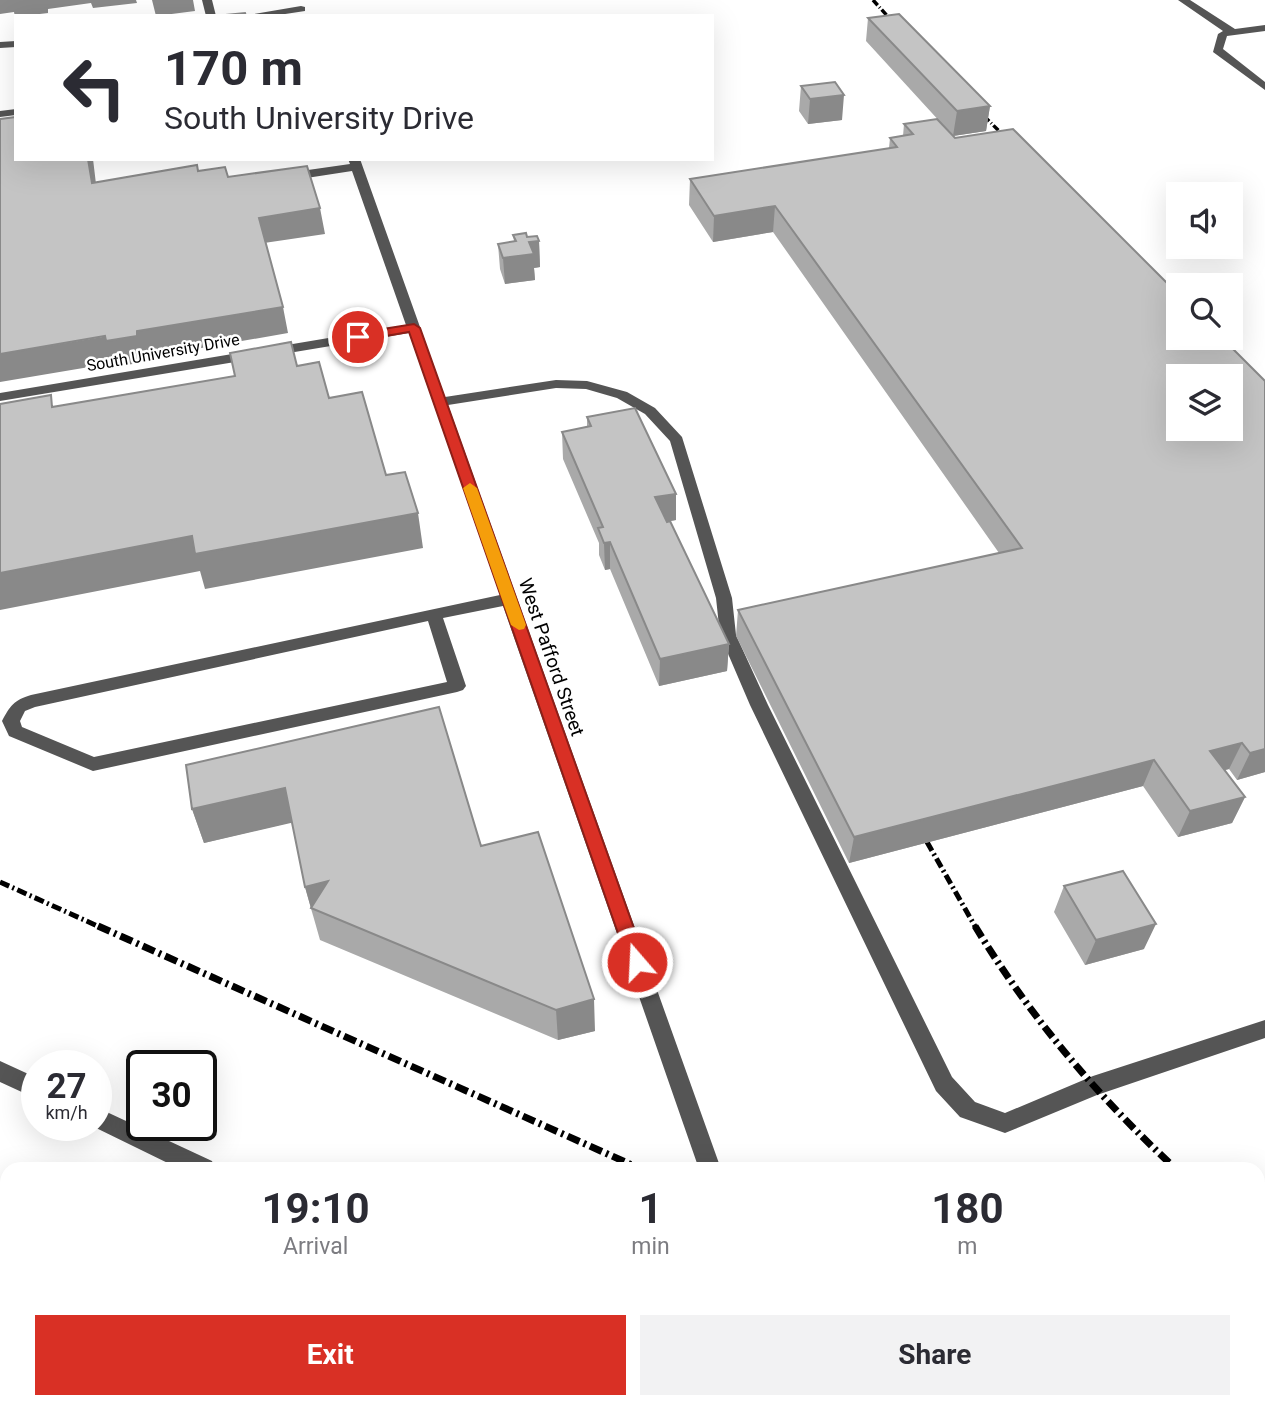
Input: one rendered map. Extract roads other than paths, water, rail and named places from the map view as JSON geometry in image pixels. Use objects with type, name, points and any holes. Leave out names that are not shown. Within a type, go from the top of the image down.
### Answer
[{"type":"street","points":[[1184,0],[1232,32]]},
{"type":"street","points":[[260,14],[301,8]]},
{"type":"street","points":[[1265,28],[1223,34],[1217,50],[1265,87]]},
{"type":"street","points":[[268,180],[355,163]]},
{"type":"street","name":"West Pafford Street","points":[[355,163],[708,1162]]},
{"type":"street","name":"South University Drive","points":[[0,397],[414,328]]},
{"type":"street","points":[[440,402],[556,384],[587,385],[622,395],[650,411],[677,440],[724,598],[728,635],[759,705],[944,1084],[968,1110],[1005,1123],[1093,1086],[1265,1029]]},
{"type":"street","points":[[434,614],[457,686],[93,764],[15,732],[11,721],[18,706],[31,701],[434,614],[509,599]]},
{"type":"street","points":[[0,1071],[21,1081]]},
{"type":"street","points":[[112,1125],[189,1162]]},
{"type":"railway","points":[[873,0],[899,29]]},
{"type":"railway","points":[[975,107],[1012,144]]},
{"type":"railway","points":[[927,842],[976,928]]},
{"type":"railway","points":[[0,882],[102,928]]},
{"type":"railway","points":[[98,926],[625,1162]]},
{"type":"railway","points":[[975,926],[996,960],[1067,1055],[1119,1113],[1168,1162]]}]
